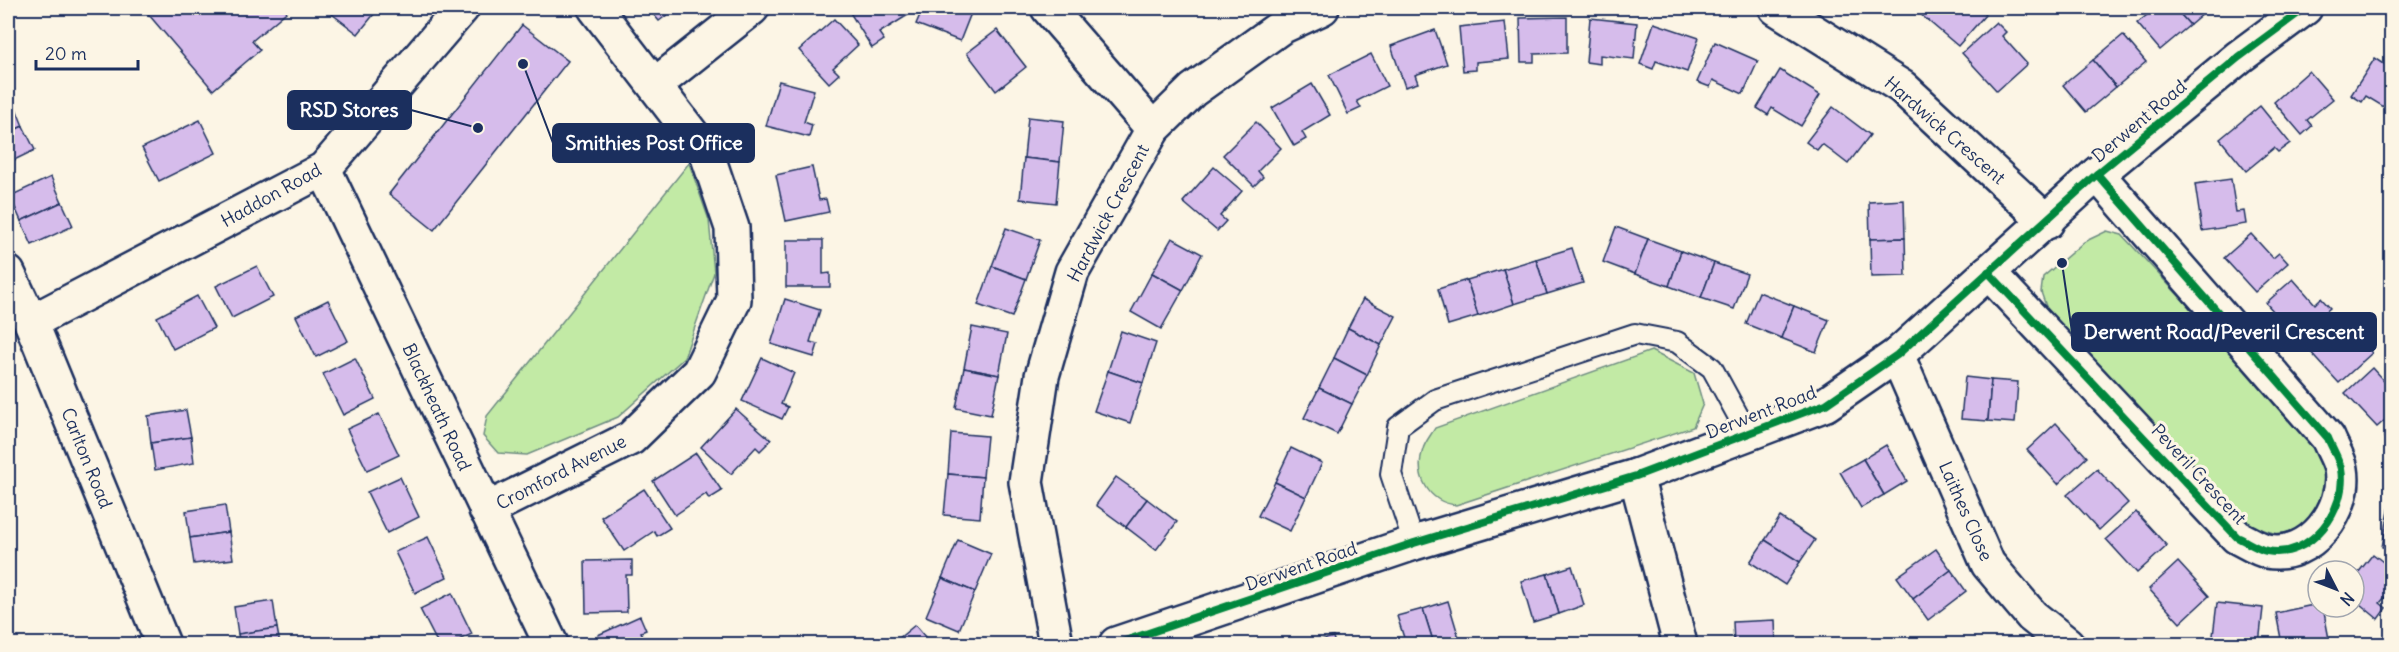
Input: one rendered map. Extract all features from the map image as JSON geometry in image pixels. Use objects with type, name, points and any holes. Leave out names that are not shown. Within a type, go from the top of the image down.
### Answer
[{"type":"street","name":"Haddon Road","points":[[31,322],[324,169],[462,8]]},
{"type":"street","name":"Cromford Avenue","points":[[486,510],[631,438],[699,372],[734,300],[732,228],[707,154],[595,8]]},
{"type":"street","points":[[655,85],[752,8]]},
{"type":"street","points":[[1048,8],[1153,129]]},
{"type":"street","name":"Hardwick Crescent","points":[[1056,645],[1026,482],[1042,376],[1072,272],[1153,129],[1193,90],[1272,33],[1322,8]]},
{"type":"street","name":"Hardwick Crescent","points":[[1776,8],[1902,87],[2047,222]]},
{"type":"street","name":"Derwent Road","points":[[1116,645],[1414,543],[1636,476],[1826,404],[1897,355],[2047,222],[2097,174],[2239,57],[2305,8]]},
{"type":"street","name":"Blackheath Road","points":[[324,169],[551,645]]},
{"type":"street","name":"Peveril Crescent","points":[[1988,272],[2237,537],[2267,551],[2288,550],[2313,539],[2331,518],[2340,498],[2341,469],[2328,438],[2097,174]]},
{"type":"street","name":"Carlton Road","points":[[8,273],[31,322],[163,645]]},
{"type":"street","name":"Laithes Close","points":[[1897,355],[1988,564],[2032,616],[2067,645]]},
{"type":"street","points":[[1636,476],[1680,645]]},
{"type":"lane","points":[[1414,543],[1390,474],[1398,428],[1435,400],[1635,334],[1677,342],[1712,368],[1748,434]]},
{"type":"green space","points":[[689,163],[709,220],[714,273],[684,358],[618,417],[527,455],[498,453],[483,436],[487,416]]},
{"type":"green space","points":[[2107,231],[2122,235],[2312,438],[2323,456],[2327,471],[2321,500],[2305,527],[2297,532],[2278,534],[2243,521],[2048,312],[2041,292],[2043,277],[2084,242]]},
{"type":"green space","points":[[1651,351],[1694,373],[1703,404],[1693,427],[1456,505],[1438,499],[1426,486],[1420,469],[1421,459],[1424,446],[1435,428]]},
{"type":"building","points":[[143,8],[291,8],[252,41],[260,50],[213,90]]},
{"type":"building","points":[[331,8],[379,8],[358,34],[328,11]]},
{"type":"building","points":[[648,8],[676,8],[659,21]]},
{"type":"building","points":[[854,8],[902,8],[908,15],[879,33],[884,40],[872,48],[849,11]]},
{"type":"building","points":[[923,8],[973,8],[960,41],[916,24]]},
{"type":"building","points":[[1924,8],[1976,8],[1985,15],[1958,46],[1919,13]]},
{"type":"building","points":[[2156,8],[2175,8],[2190,25],[2160,50],[2137,23]]},
{"type":"building","points":[[2175,8],[2210,8],[2190,25]]},
{"type":"building","points":[[1567,17],[1567,53],[1534,54],[1534,62],[1521,62],[1520,18]]},
{"type":"building","points":[[1590,18],[1637,23],[1634,59],[1600,55],[1600,64],[1586,62]]},
{"type":"building","points":[[834,19],[858,45],[833,68],[839,74],[829,83],[799,50]]},
{"type":"building","points":[[1505,22],[1509,59],[1476,62],[1476,70],[1463,71],[1459,27]]},
{"type":"building","points":[[1996,22],[2006,32],[2002,36],[2027,64],[1997,91],[1962,53]]},
{"type":"building","points":[[1654,23],[1699,38],[1687,72],[1656,61],[1653,69],[1640,64]]},
{"type":"building","points":[[522,25],[568,61],[434,230],[389,194]]},
{"type":"building","points":[[997,30],[1026,67],[996,91],[967,53]]},
{"type":"building","points":[[1435,30],[1447,64],[1415,75],[1418,83],[1405,87],[1391,46]]},
{"type":"building","points":[[2123,35],[2146,62],[2116,87],[2093,60]]},
{"type":"building","points":[[1715,42],[1758,61],[1743,94],[1713,80],[1710,87],[1697,82]]},
{"type":"building","points":[[1371,54],[1387,86],[1357,101],[1361,108],[1348,114],[1329,75]]},
{"type":"building","points":[[2375,58],[2392,69],[2392,112],[2366,96],[2362,102],[2351,95]]},
{"type":"building","points":[[2093,60],[2116,87],[2086,112],[2063,85]]},
{"type":"building","points":[[1780,70],[1820,95],[1801,126],[1772,108],[1768,115],[1757,108]]},
{"type":"building","points":[[2309,71],[2333,99],[2307,120],[2312,126],[2302,135],[2274,102]]},
{"type":"building","points":[[779,81],[814,90],[804,122],[812,125],[809,137],[766,126]]},
{"type":"building","points":[[1312,84],[1330,115],[1302,132],[1306,139],[1294,146],[1272,108]]},
{"type":"building","points":[[13,101],[23,126],[8,133],[8,104]]},
{"type":"building","points":[[2260,106],[2290,143],[2278,152],[2274,148],[2246,171],[2220,139]]},
{"type":"building","points":[[1833,107],[1870,135],[1848,164],[1822,144],[1817,150],[1806,142]]},
{"type":"building","points":[[1028,117],[1064,121],[1060,162],[1024,158]]},
{"type":"building","points":[[200,120],[216,153],[159,181],[142,148]]},
{"type":"building","points":[[1256,122],[1281,148],[1258,171],[1263,177],[1254,186],[1223,155]]},
{"type":"building","points":[[23,126],[35,150],[8,163],[8,133]]},
{"type":"building","points":[[1024,158],[1060,162],[1056,203],[1020,199]]},
{"type":"building","points":[[812,167],[819,200],[826,199],[829,212],[786,221],[776,175]]},
{"type":"building","points":[[1214,167],[1242,191],[1220,216],[1226,221],[1217,231],[1183,202]]},
{"type":"building","points":[[51,177],[62,202],[21,221],[10,196]]},
{"type":"building","points":[[2231,179],[2236,212],[2244,211],[2246,224],[2202,231],[2195,184]]},
{"type":"building","points":[[1904,200],[1905,238],[1870,239],[1869,202]]},
{"type":"building","points":[[62,202],[73,226],[32,245],[21,221]]},
{"type":"building","points":[[1616,227],[1648,239],[1635,274],[1603,262]]},
{"type":"building","points":[[1006,228],[1040,240],[1026,279],[992,266]]},
{"type":"building","points":[[2251,234],[2273,258],[2279,253],[2288,263],[2255,292],[2224,258]]},
{"type":"building","points":[[1172,238],[1202,254],[1183,290],[1152,273]]},
{"type":"building","points":[[1905,238],[1906,276],[1871,277],[1870,239]]},
{"type":"building","points":[[1648,239],[1681,251],[1669,286],[1635,274]]},
{"type":"building","points":[[786,240],[823,240],[823,274],[830,273],[830,287],[786,287]]},
{"type":"building","points":[[1572,248],[1583,283],[1547,294],[1536,259]]},
{"type":"building","points":[[1681,251],[1714,263],[1701,298],[1669,286]]},
{"type":"building","points":[[1536,259],[1547,294],[1514,304],[1503,269]]},
{"type":"building","points":[[1714,263],[1747,274],[1734,309],[1701,298]]},
{"type":"building","points":[[257,266],[273,297],[232,318],[216,286]]},
{"type":"building","points":[[992,266],[1026,279],[1012,317],[978,305]]},
{"type":"building","points":[[1503,269],[1514,304],[1478,316],[1467,280]]},
{"type":"building","points":[[1152,273],[1183,290],[1161,329],[1131,312]]},
{"type":"building","points":[[2293,279],[2315,304],[2321,298],[2330,308],[2297,338],[2266,303]]},
{"type":"building","points":[[1467,280],[1478,316],[1448,325],[1438,289]]},
{"type":"building","points":[[1759,292],[1794,306],[1781,338],[1746,324]]},
{"type":"building","points":[[197,296],[214,328],[173,349],[157,317]]},
{"type":"building","points":[[785,299],[820,310],[810,342],[818,344],[814,357],[771,344]]},
{"type":"building","points":[[1363,299],[1396,316],[1381,345],[1348,328]]},
{"type":"building","points":[[328,300],[348,341],[316,357],[296,316]]},
{"type":"building","points":[[1794,306],[1829,320],[1816,352],[1781,338]]},
{"type":"building","points":[[2335,324],[2357,349],[2363,343],[2372,353],[2339,383],[2308,349]]},
{"type":"building","points":[[972,327],[1007,334],[999,375],[964,368]]},
{"type":"building","points":[[1348,328],[1381,345],[1367,375],[1334,358]]},
{"type":"building","points":[[1121,331],[1156,343],[1143,383],[1108,371]]},
{"type":"building","points":[[355,358],[375,399],[343,415],[323,374]]},
{"type":"building","points":[[762,358],[794,373],[781,404],[788,407],[782,419],[742,401]]},
{"type":"building","points":[[1334,358],[1367,375],[1352,404],[1319,388]]},
{"type":"building","points":[[964,368],[999,375],[991,415],[956,408]]},
{"type":"building","points":[[2372,368],[2392,390],[2392,414],[2377,427],[2345,393]]},
{"type":"building","points":[[1108,371],[1143,383],[1130,423],[1094,411]]},
{"type":"building","points":[[1965,377],[1991,380],[1988,421],[1961,419]]},
{"type":"building","points":[[1991,380],[2018,382],[2015,423],[1988,421]]},
{"type":"building","points":[[1319,388],[1352,404],[1337,434],[1304,418]]},
{"type":"building","points":[[736,409],[771,440],[760,451],[756,447],[731,474],[701,447]]},
{"type":"building","points":[[186,410],[191,437],[151,443],[148,416]]},
{"type":"building","points":[[379,414],[399,455],[367,470],[347,429]]},
{"type":"building","points":[[2056,423],[2087,457],[2058,484],[2027,450]]},
{"type":"building","points":[[951,433],[987,436],[983,477],[948,474]]},
{"type":"building","points":[[2392,434],[2392,472],[2384,436]]},
{"type":"building","points":[[191,437],[194,463],[155,470],[151,443]]},
{"type":"building","points":[[1886,445],[1907,481],[1884,495],[1863,459]]},
{"type":"building","points":[[1291,448],[1322,463],[1306,497],[1275,482]]},
{"type":"building","points":[[696,453],[722,491],[709,499],[706,494],[675,515],[653,481]]},
{"type":"building","points":[[1863,459],[1884,495],[1861,508],[1840,472]]},
{"type":"building","points":[[2097,469],[2128,503],[2099,530],[2067,495]]},
{"type":"building","points":[[948,474],[983,477],[980,518],[944,515]]},
{"type":"building","points":[[400,477],[419,517],[387,533],[367,492]]},
{"type":"building","points":[[1116,477],[1147,499],[1126,527],[1096,505]]},
{"type":"building","points":[[1275,482],[1306,497],[1290,531],[1258,516]]},
{"type":"building","points":[[644,489],[670,528],[657,536],[654,531],[624,551],[601,517]]},
{"type":"building","points":[[1147,499],[1177,522],[1156,550],[1126,527]]},
{"type":"building","points":[[2392,501],[2392,549],[2382,547]]},
{"type":"building","points":[[225,505],[229,532],[190,538],[186,511]]},
{"type":"building","points":[[2136,512],[2167,546],[2137,573],[2106,539]]},
{"type":"building","points":[[1780,517],[1815,540],[1800,562],[1765,540]]},
{"type":"building","points":[[229,532],[233,559],[194,564],[190,538]]},
{"type":"building","points":[[428,537],[447,577],[415,593],[395,552]]},
{"type":"building","points":[[958,540],[991,554],[975,592],[942,578]]},
{"type":"building","points":[[1765,540],[1800,562],[1785,585],[1750,562]]},
{"type":"building","points":[[1936,549],[1951,570],[1913,599],[1897,577]]},
{"type":"building","points":[[2373,554],[2392,569],[2392,589],[2380,603],[2386,608],[2378,619],[2366,609],[2366,563]]},
{"type":"building","points":[[632,560],[632,575],[626,575],[627,612],[586,613],[585,561]]},
{"type":"building","points":[[2178,562],[2209,596],[2180,623],[2149,589]]},
{"type":"building","points":[[1572,566],[1584,605],[1559,614],[1547,574]]},
{"type":"building","points":[[1951,570],[1966,591],[1928,620],[1913,599]]},
{"type":"building","points":[[1547,574],[1559,614],[1533,622],[1521,581]]},
{"type":"building","points":[[942,578],[975,592],[959,630],[926,616]]},
{"type":"building","points":[[452,593],[472,634],[450,644],[438,644],[420,609]]},
{"type":"building","points":[[273,601],[277,628],[238,634],[234,607]]},
{"type":"building","points":[[1448,601],[1460,641],[1434,644],[1423,609]]},
{"type":"building","points":[[2217,603],[2263,608],[2259,644],[2226,640],[2226,644],[2212,644]]},
{"type":"building","points":[[2306,607],[2306,619],[2325,619],[2329,639],[2301,644],[2282,644],[2276,613]]},
{"type":"building","points":[[1423,609],[1434,644],[1406,644],[1397,616]]},
{"type":"building","points":[[640,616],[646,630],[641,632],[646,644],[602,644],[598,635]]},
{"type":"building","points":[[1775,620],[1776,644],[1734,644],[1733,622]]},
{"type":"building","points":[[915,625],[931,644],[892,644]]},
{"type":"building","points":[[277,628],[280,644],[240,644],[238,634]]},
{"type":"building","points":[[1333,637],[1335,644],[1307,644]]},
{"type":"cycle path","points":[[1116,644],[1414,543],[1636,476],[1826,404],[1897,355],[2097,174],[2239,57],[2305,8]]},
{"type":"cycle path","points":[[1988,272],[2237,537],[2263,550],[2283,552],[2298,548],[2311,540],[2332,515],[2342,484],[2340,465],[2328,438],[2097,174]]},
{"type":"place","name":"Smithies Post Office","points":[[523,64]]},
{"type":"place","name":"RSD Stores","points":[[478,128]]},
{"type":"place","name":"Derwent Road/Peveril Crescent","points":[[2062,263]]}]
